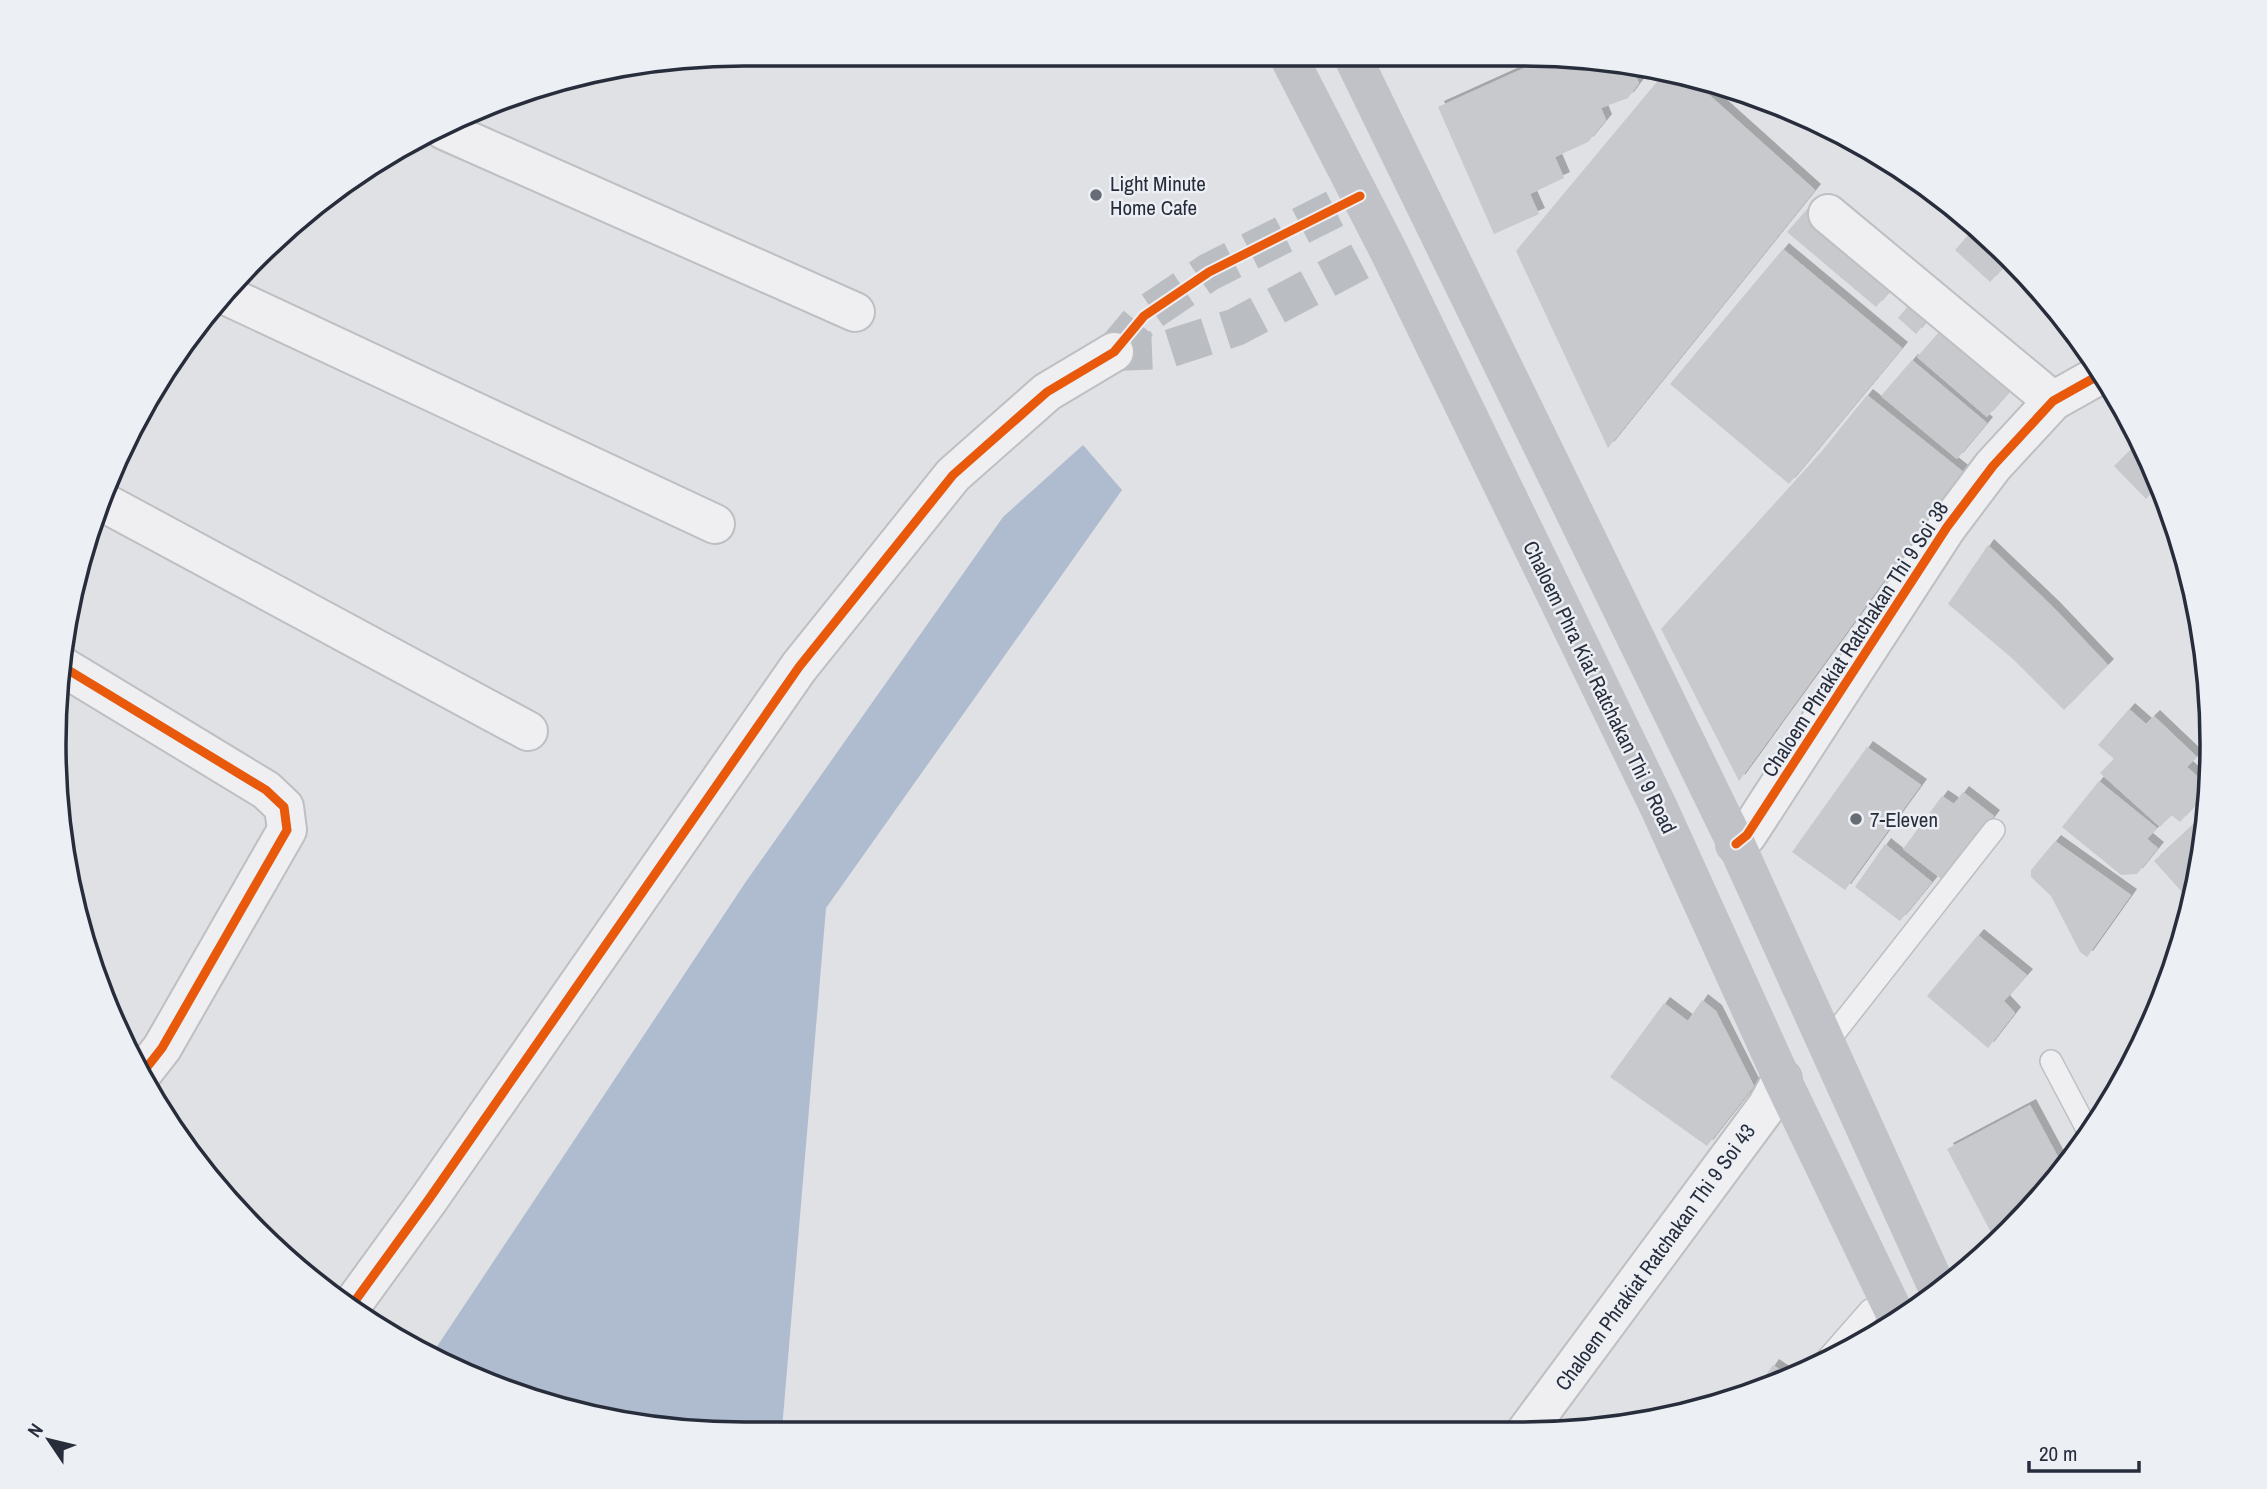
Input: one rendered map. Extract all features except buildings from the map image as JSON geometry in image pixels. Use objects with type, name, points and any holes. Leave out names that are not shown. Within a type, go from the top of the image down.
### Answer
[{"type":"main road","name":"Chaloem Phra Kiat Ratchakan Thi 9 Road","points":[[1293,66],[1394,262],[1689,871],[1783,1079],[1893,1309]]},
{"type":"main road","points":[[1357,66],[1736,844],[1826,1048],[1935,1282]]},
{"type":"main road","points":[[1689,871],[1736,844]]},
{"type":"main road","points":[[1783,1079],[1826,1048]]},
{"type":"street","points":[[451,133],[855,312]]},
{"type":"street","points":[[1828,214],[2053,401]]},
{"type":"street","points":[[233,299],[715,524]]},
{"type":"street","points":[[356,1299],[799,667],[842,613],[953,475],[1046,391],[1114,352]]},
{"type":"street","name":"Chaloem Phrakiat Ratchakan Thi 9 Soi 38","points":[[1736,844],[1747,835],[1947,527],[1993,466],[2053,401],[2093,379]]},
{"type":"street","points":[[110,506],[528,731]]},
{"type":"street","points":[[71,671],[266,790],[284,807],[287,830],[162,1048],[148,1066]]},
{"type":"street","name":"Chaloem Phrakiat Ratchakan Thi 9 Soi 43","points":[[1533,1422],[1767,1106],[1783,1079]]},
{"type":"lane","points":[[1826,1048],[1837,1030],[1994,830]]},
{"type":"lane","points":[[2051,1061],[2085,1123]]},
{"type":"lane","points":[[1842,1342],[1870,1310],[1893,1309]]},
{"type":"water","points":[[1083,445],[1122,490],[826,908],[783,1422],[700,1421],[612,1409],[527,1387],[436,1348],[745,883],[1003,517]]},
{"type":"tunnel","points":[[1114,352],[1144,316],[1209,272],[1360,196]]},
{"type":"tunnel","points":[[1114,352],[1165,350],[1236,327],[1364,259],[1388,250]]},
{"type":"cycle path","points":[[356,1299],[429,1199],[799,667],[953,475],[1047,392],[1114,352],[1144,316],[1209,272],[1360,196]]},
{"type":"cycle path","points":[[1736,844],[1747,835],[1947,527],[1993,466],[2053,401],[2093,379]]},
{"type":"cycle path","points":[[71,671],[266,790],[284,807],[287,830],[162,1048],[148,1066]]},
{"type":"place","name":"Light Minute Home Cafe","points":[[1096,195]]},
{"type":"place","name":"7-Eleven","points":[[1856,819]]}]
